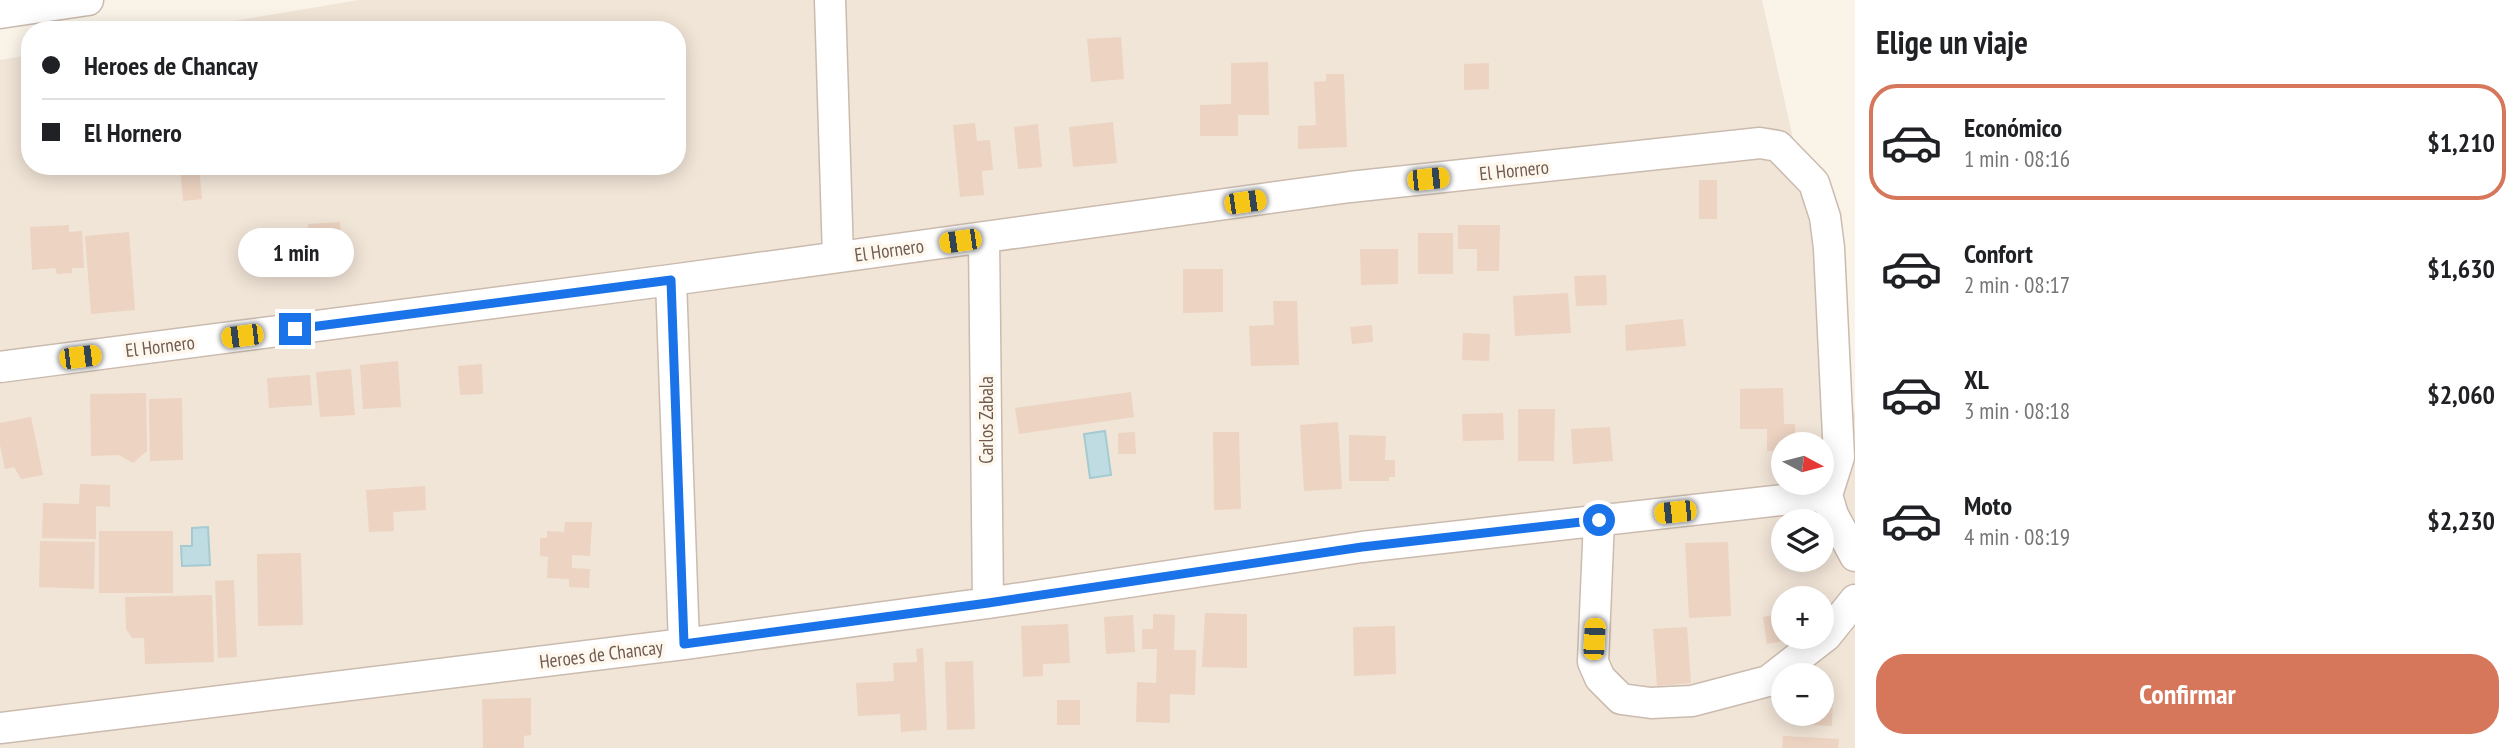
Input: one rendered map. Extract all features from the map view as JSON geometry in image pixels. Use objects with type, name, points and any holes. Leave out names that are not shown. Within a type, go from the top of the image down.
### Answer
[{"type":"street","points":[[0,13],[88,0]]},
{"type":"street","points":[[830,0],[838,257]]},
{"type":"street","name":"El Hornero","points":[[0,367],[671,280],[1350,187],[1760,143],[1778,146],[1814,183],[1825,217],[1829,248],[1839,457],[1834,473]]},
{"type":"street","name":"Carlos Zabala","points":[[985,237],[988,603]]},
{"type":"street","points":[[671,280],[684,644]]},
{"type":"street","points":[[1827,495],[1833,515],[1855,556]]},
{"type":"street","name":"Heroes de Chancay","points":[[0,728],[684,644],[988,603],[1362,547],[1827,495]]},
{"type":"street","points":[[1599,520],[1592,663],[1600,678],[1622,699],[1651,703],[1692,701],[1768,681],[1826,636],[1855,600]]},
{"type":"shaded area","points":[[359,0],[1762,0],[1855,416],[1855,748],[0,748],[0,60],[21,56],[21,175],[686,175],[686,21],[234,21]]},
{"type":"water","points":[[1105,431],[1111,475],[1090,478],[1084,434]]},
{"type":"water","points":[[208,527],[210,565],[182,566],[181,546],[192,546],[192,528]]},
{"type":"building","points":[[1121,37],[1124,79],[1091,82],[1087,39]]},
{"type":"building","points":[[1268,62],[1269,115],[1238,115],[1238,136],[1200,136],[1200,105],[1231,104],[1231,63]]},
{"type":"building","points":[[1489,63],[1489,89],[1464,90],[1464,64]]},
{"type":"building","points":[[1326,74],[1344,74],[1347,147],[1298,149],[1298,126],[1316,125],[1314,82],[1326,81]]},
{"type":"building","points":[[1113,122],[1117,163],[1073,167],[1069,127]]},
{"type":"building","points":[[975,123],[977,141],[990,140],[993,170],[982,171],[984,195],[960,197],[953,125]]},
{"type":"building","points":[[1038,124],[1042,167],[1018,169],[1014,127]]},
{"type":"building","points":[[181,175],[200,175],[202,199],[183,201]]},
{"type":"building","points":[[1699,180],[1717,180],[1717,219],[1699,219]]},
{"type":"building","points":[[340,222],[342,258],[310,259],[308,224]]},
{"type":"building","points":[[69,225],[69,232],[82,231],[84,268],[72,268],[72,273],[57,274],[55,268],[32,270],[30,227]]},
{"type":"building","points":[[1458,225],[1500,225],[1499,271],[1477,271],[1477,249],[1458,249]]},
{"type":"building","points":[[129,232],[135,310],[91,314],[85,236]]},
{"type":"building","points":[[1418,233],[1453,233],[1453,274],[1418,274]]},
{"type":"building","points":[[1360,249],[1398,249],[1398,284],[1361,285]]},
{"type":"building","points":[[1183,269],[1223,269],[1223,312],[1183,313]]},
{"type":"building","points":[[1606,275],[1607,305],[1576,306],[1574,276]]},
{"type":"building","points":[[1568,293],[1571,333],[1515,336],[1513,296]]},
{"type":"building","points":[[1273,301],[1297,301],[1299,365],[1251,366],[1249,326],[1274,325]]},
{"type":"building","points":[[1683,319],[1686,346],[1626,351],[1625,325]]},
{"type":"building","points":[[1372,325],[1373,342],[1352,344],[1350,327]]},
{"type":"building","points":[[1463,333],[1490,334],[1489,361],[1462,360]]},
{"type":"building","points":[[398,361],[401,407],[363,409],[360,365]]},
{"type":"building","points":[[482,364],[483,394],[460,395],[458,366]]},
{"type":"building","points":[[351,369],[355,415],[320,417],[316,372]]},
{"type":"building","points":[[310,375],[312,405],[269,408],[267,378]]},
{"type":"building","points":[[1783,388],[1784,424],[1795,424],[1795,432],[1771,432],[1771,451],[1767,451],[1767,429],[1740,429],[1740,389]]},
{"type":"building","points":[[1131,392],[1134,417],[1019,434],[1015,408]]},
{"type":"building","points":[[146,393],[147,451],[133,463],[119,455],[91,456],[90,394]]},
{"type":"building","points":[[182,398],[183,460],[150,461],[149,399]]},
{"type":"building","points":[[1518,409],[1555,409],[1554,461],[1518,461]]},
{"type":"building","points":[[1503,413],[1504,440],[1463,441],[1462,414]]},
{"type":"building","points":[[31,417],[43,475],[21,479],[14,467],[5,469],[0,445],[0,423]]},
{"type":"building","points":[[1338,422],[1342,489],[1304,491],[1300,425]]},
{"type":"building","points":[[1610,427],[1613,461],[1573,464],[1571,429]]},
{"type":"building","points":[[1135,432],[1136,454],[1118,454],[1118,433]]},
{"type":"building","points":[[1213,432],[1239,432],[1241,509],[1214,510]]},
{"type":"building","points":[[1349,435],[1386,436],[1385,460],[1395,460],[1395,477],[1389,477],[1389,481],[1349,481]]},
{"type":"building","points":[[80,484],[110,485],[110,507],[96,506],[96,539],[42,538],[43,503],[79,504]]},
{"type":"building","points":[[425,486],[426,510],[393,512],[394,531],[369,532],[366,490]]},
{"type":"building","points":[[565,522],[592,522],[590,556],[572,555],[572,568],[590,569],[589,588],[569,587],[569,579],[547,578],[548,557],[540,556],[540,538],[547,538],[547,531],[564,532]]},
{"type":"building","points":[[99,531],[173,531],[173,593],[99,593]]},
{"type":"building","points":[[40,541],[95,542],[94,589],[39,587]]},
{"type":"building","points":[[1728,542],[1731,616],[1689,618],[1685,543]]},
{"type":"building","points":[[301,553],[303,625],[258,626],[257,554]]},
{"type":"building","points":[[234,580],[237,657],[218,658],[215,581]]},
{"type":"building","points":[[212,595],[214,662],[145,664],[144,638],[132,638],[126,629],[125,597]]},
{"type":"building","points":[[1205,613],[1247,614],[1247,668],[1202,667]]},
{"type":"building","points":[[1153,614],[1175,615],[1174,650],[1196,650],[1195,695],[1170,694],[1170,723],[1136,722],[1137,682],[1156,683],[1157,649],[1142,649],[1142,629],[1153,629]]},
{"type":"building","points":[[1133,615],[1135,652],[1106,654],[1104,617]]},
{"type":"building","points":[[1771,615],[1771,643],[1767,644],[1763,617]]},
{"type":"building","points":[[1068,624],[1070,663],[1043,664],[1043,676],[1023,677],[1021,626]]},
{"type":"building","points":[[1395,626],[1396,674],[1354,676],[1353,627]]},
{"type":"building","points":[[1687,627],[1691,683],[1657,686],[1653,629]]},
{"type":"building","points":[[923,648],[927,730],[901,732],[900,714],[858,716],[856,683],[894,681],[893,663],[917,662],[916,649]]},
{"type":"building","points":[[973,661],[975,729],[947,730],[945,662]]},
{"type":"building","points":[[531,698],[531,735],[524,736],[524,748],[483,748],[482,699]]},
{"type":"building","points":[[1057,700],[1080,700],[1080,725],[1057,725]]},
{"type":"building","points":[[1783,736],[1839,739],[1838,748],[1782,748]]},
{"type":"route","points":[[295,329],[671,280],[684,644],[988,603],[1362,547],[1599,520]]}]
